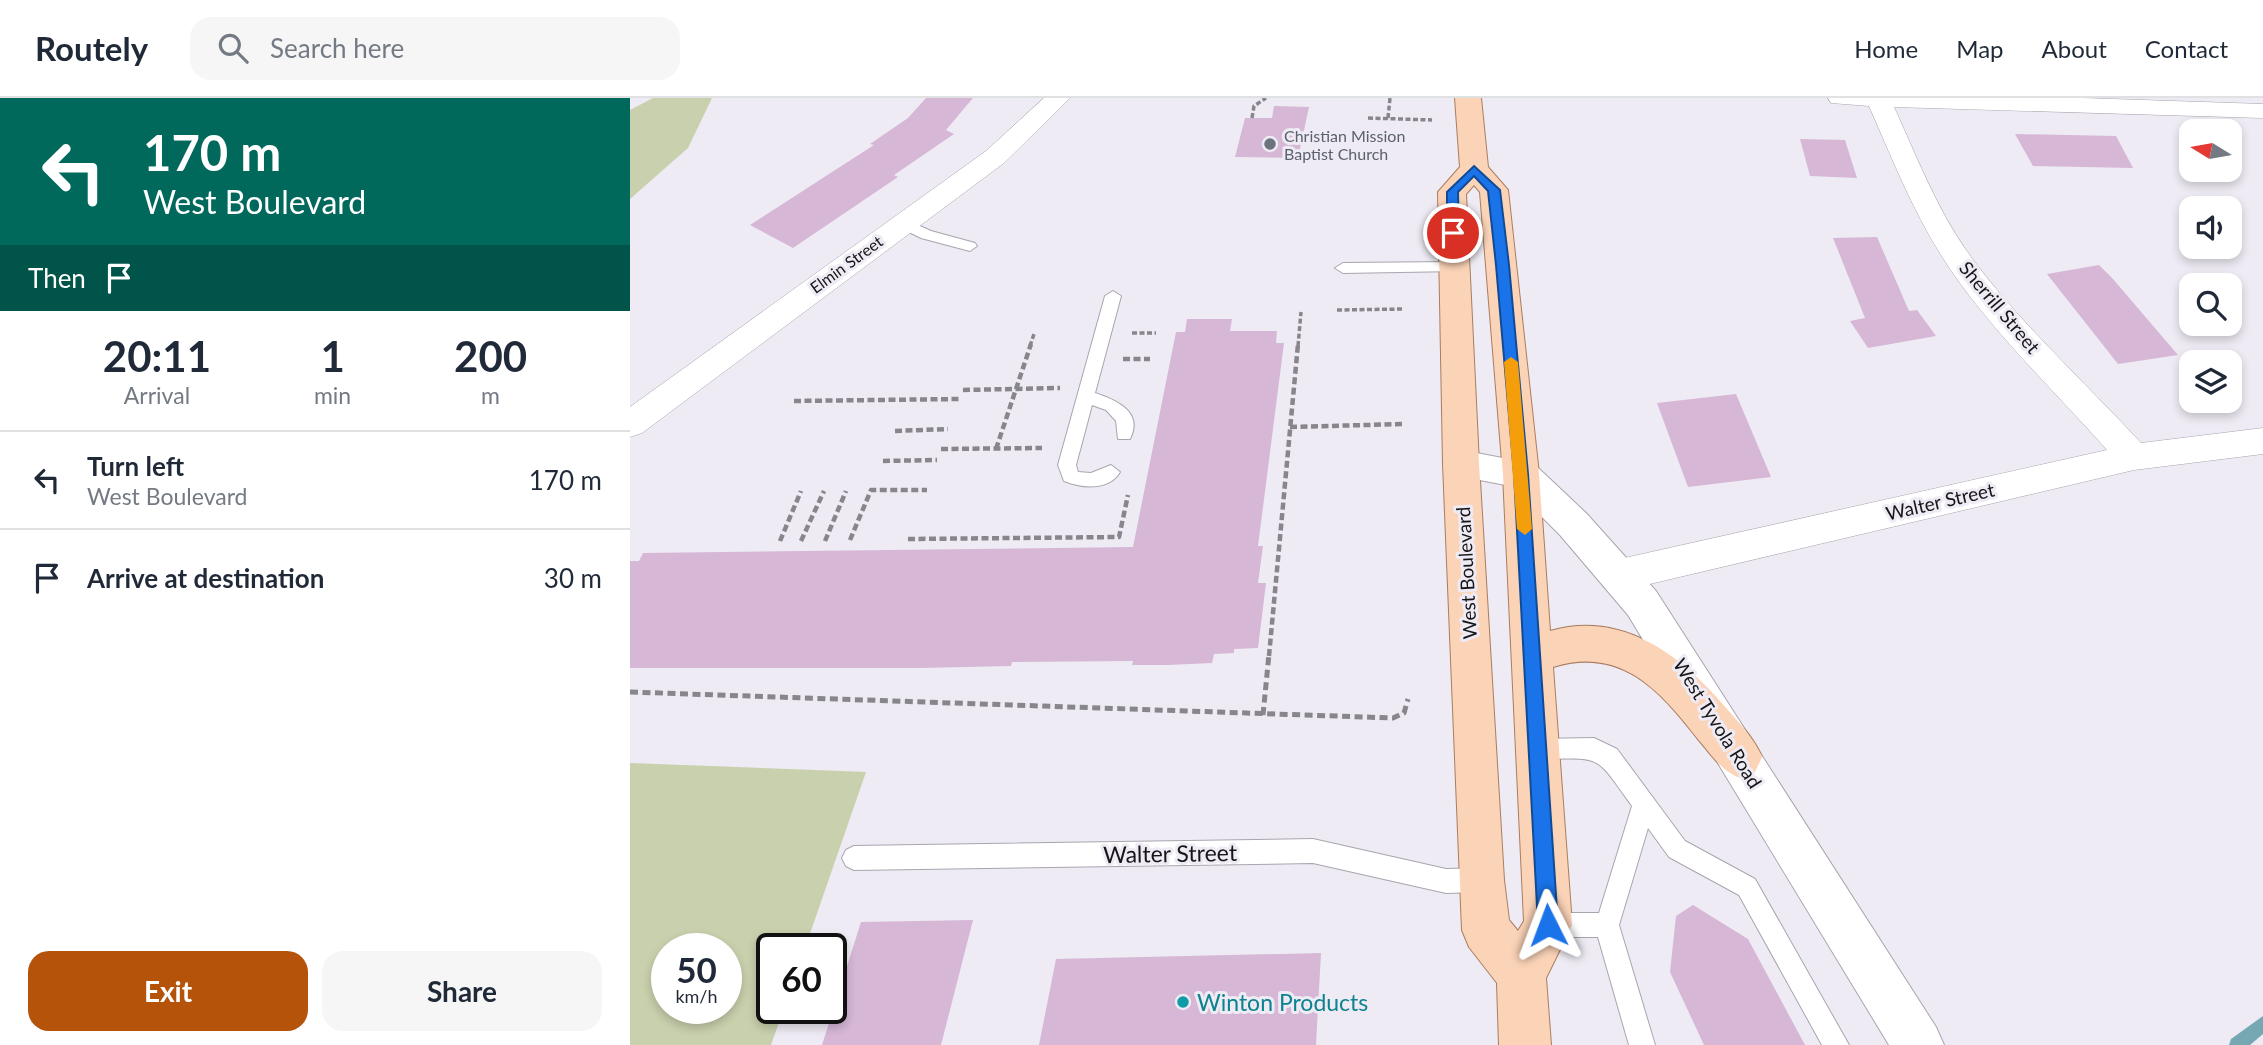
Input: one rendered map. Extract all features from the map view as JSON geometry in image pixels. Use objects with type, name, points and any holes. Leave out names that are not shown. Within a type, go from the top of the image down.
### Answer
[{"type":"main road","points":[[1468,98],[1474,169],[1494,190],[1521,474],[1533,655],[1548,925],[1521,974],[1525,1045]]},
{"type":"main road","name":"West Boulevard","points":[[1474,169],[1452,192],[1461,464],[1481,880],[1486,930],[1521,974]]},
{"type":"main road","points":[[1533,655],[1572,644],[1591,642],[1648,660],[1689,698],[1740,757]]},
{"type":"street","name":"Elmin Street","points":[[630,424],[995,157],[1058,98]]},
{"type":"street","points":[[1840,98],[2263,111]]},
{"type":"street","name":"Sherrill Street","points":[[1879,99],[1917,184],[1953,252],[1982,291],[2134,457]]},
{"type":"street","name":"Walter Street","points":[[1620,575],[2134,457],[2263,441]]},
{"type":"street","points":[[1461,464],[1521,474]]},
{"type":"street","name":"West Tyvola Road","points":[[1521,474],[1573,524],[1642,603],[1918,1045]]},
{"type":"lane","points":[[902,223],[926,234],[970,246]]},
{"type":"lane","points":[[1343,268],[1453,267]]},
{"type":"lane","points":[[1111,472],[1096,480],[1082,482],[1070,476],[1067,465],[1113,296]]},
{"type":"lane","points":[[1086,396],[1112,405],[1125,419],[1124,434]]},
{"type":"lane","points":[[1538,749],[1594,748],[1609,756],[1677,849],[1747,887],[1836,1045]]},
{"type":"lane","points":[[1642,1045],[1607,925],[1644,803]]},
{"type":"lane","name":"Walter Street","points":[[855,858],[1314,851],[1446,881],[1481,880]]},
{"type":"lane","points":[[1548,925],[1607,925]]},
{"type":"path","points":[[1252,118],[1254,106],[1266,98]]},
{"type":"path","points":[[1388,118],[1390,98]]},
{"type":"path","points":[[1367,118],[1432,120]]},
{"type":"path","points":[[1337,310],[1404,309]]},
{"type":"path","points":[[1263,715],[1301,312]]},
{"type":"path","points":[[996,449],[1034,334]]},
{"type":"path","points":[[963,390],[1067,388]]},
{"type":"path","points":[[794,401],[960,399]]},
{"type":"path","points":[[1290,428],[1404,424]]},
{"type":"path","points":[[895,430],[948,429]]},
{"type":"path","points":[[941,449],[1051,448]]},
{"type":"path","points":[[883,461],[937,460]]},
{"type":"path","points":[[908,540],[1119,537],[1130,486]]},
{"type":"path","points":[[850,540],[871,490],[926,490]]},
{"type":"path","points":[[779,541],[802,491]]},
{"type":"path","points":[[801,541],[824,491]]},
{"type":"path","points":[[825,541],[846,491]]},
{"type":"path","points":[[630,692],[1394,718],[1404,713],[1408,699]]},
{"type":"green space","points":[[653,98],[712,98],[688,148],[630,199],[630,110]]},
{"type":"green space","points":[[630,763],[866,772],[810,933],[756,933],[756,1024],[778,1024],[771,1045],[630,1045]]},
{"type":"building","points":[[926,98],[973,98],[946,130],[954,134],[894,175],[898,177],[793,248],[750,225],[874,145],[870,144],[908,118]]},
{"type":"building","name":"Christian Mission Baptist Church","points":[[1274,106],[1309,107],[1298,158],[1235,157],[1245,118],[1272,118]]},
{"type":"building","points":[[2015,134],[2116,136],[2133,168],[2033,166]]},
{"type":"building","points":[[1800,139],[1845,140],[1857,178],[1810,176]]},
{"type":"building","points":[[1877,237],[1909,311],[1917,310],[1936,336],[1868,348],[1850,321],[1865,318],[1833,238]]},
{"type":"building","points":[[2099,265],[2178,355],[2118,364],[2047,274]]},
{"type":"building","points":[[1187,319],[1232,319],[1230,331],[1277,331],[1276,343],[1284,343],[1258,546],[1263,546],[1258,583],[1266,583],[1258,648],[1234,649],[1234,653],[1214,654],[1212,663],[1168,665],[1132,665],[1133,661],[1012,662],[1011,666],[920,668],[630,668],[630,561],[639,561],[643,553],[1133,547],[1176,332],[1185,332]]},
{"type":"building","points":[[1736,394],[1771,477],[1688,487],[1657,403]]},
{"type":"building","points":[[1693,905],[1748,939],[1805,1045],[1704,1045],[1670,972],[1676,916]]},
{"type":"building","points":[[973,920],[941,1045],[822,1045],[829,1024],[847,1024],[847,966],[861,922]]},
{"type":"building","name":"Winton Products","points":[[1321,953],[1316,1045],[1039,1045],[1056,959]]},
{"type":"waterway","points":[[2237,1045],[2263,1024]]},
{"type":"slow traffic","points":[[1511,362],[1525,529]]},
{"type":"place","name":"Christian Mission Baptist Church","points":[[1270,144]]},
{"type":"place","name":"Winton Products","points":[[1183,1002]]},
{"type":"route","points":[[1453,233],[1452,192],[1474,169],[1494,190],[1502,265],[1521,474],[1548,925]]}]
